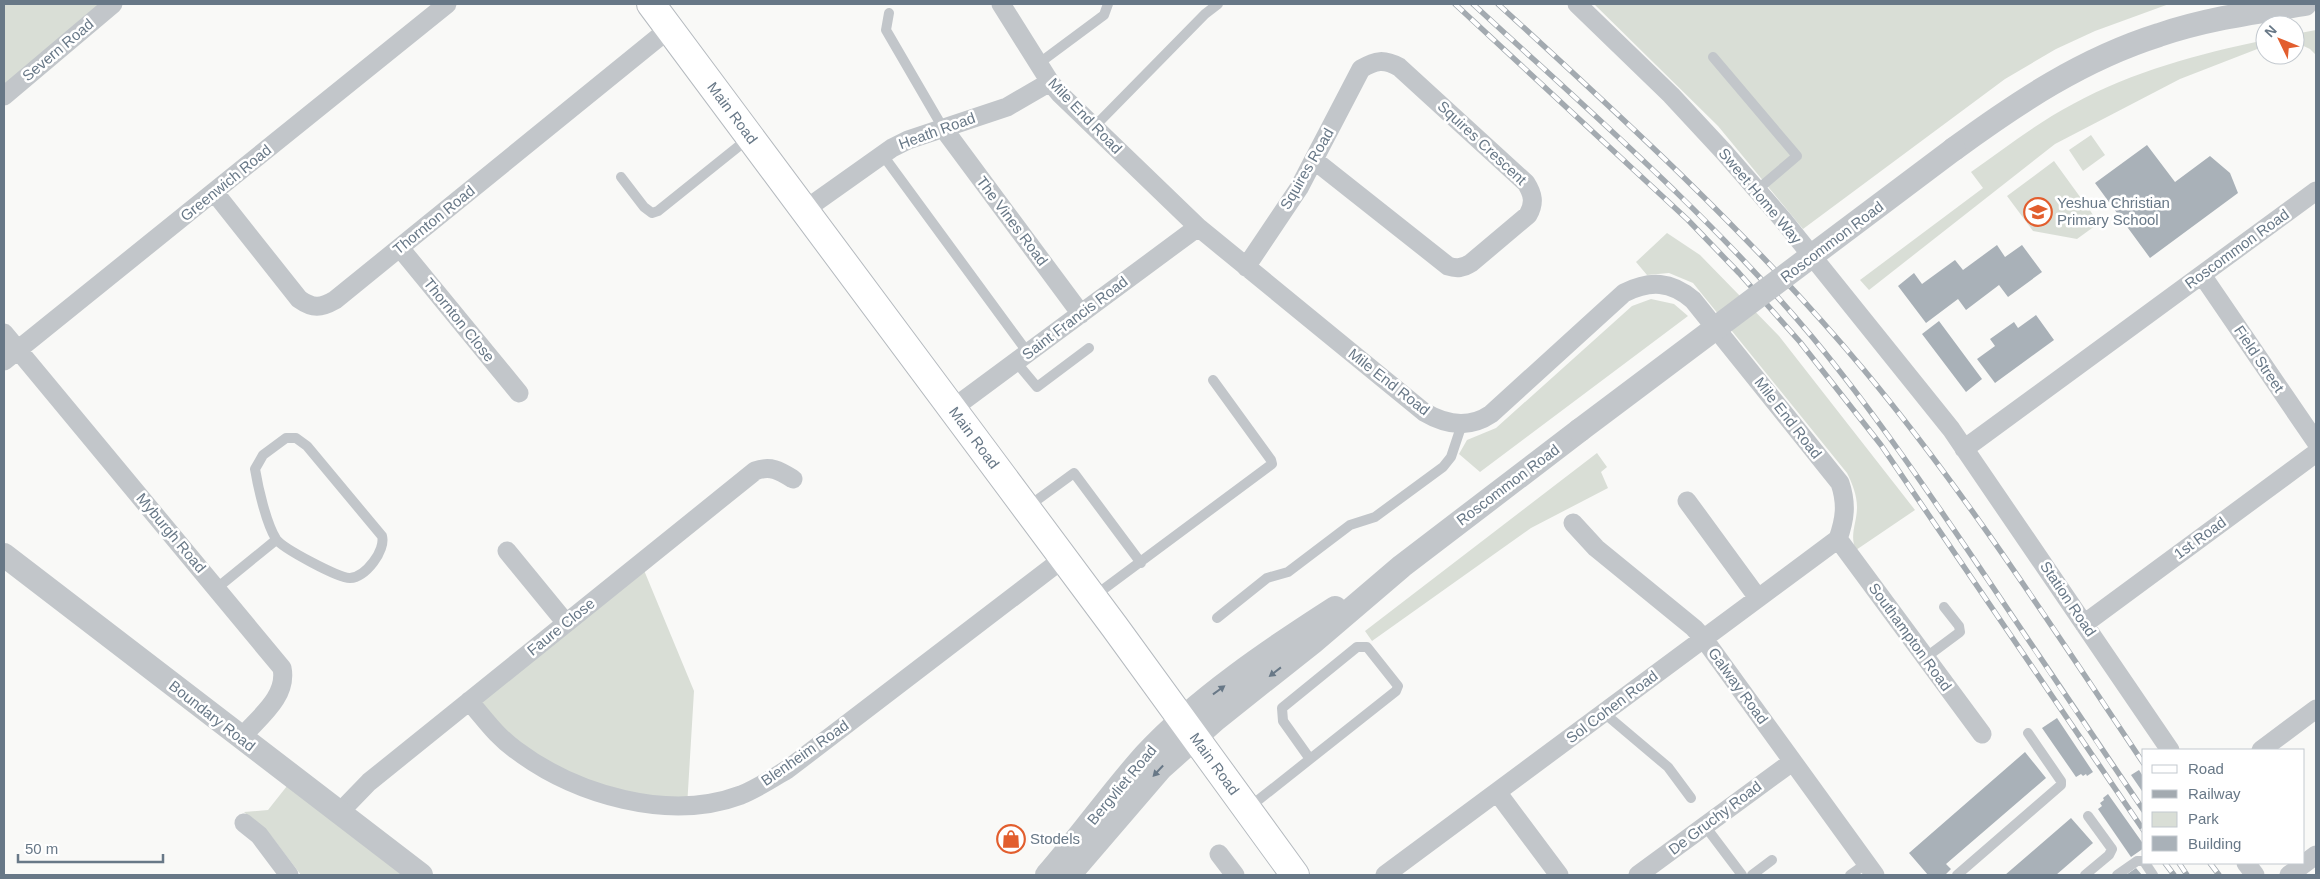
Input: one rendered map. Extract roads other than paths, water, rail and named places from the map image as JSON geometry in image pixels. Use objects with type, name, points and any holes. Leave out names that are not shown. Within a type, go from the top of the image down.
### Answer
[{"type":"main road","name":"Main Road","points":[[651,4],[1064,558],[1295,875]]},
{"type":"street","name":"Severn Road","points":[[4,96],[113,4]]},
{"type":"street","name":"Greenwich Road","points":[[11,356],[447,4]]},
{"type":"street","name":"Mile End Road","points":[[1001,4],[1050,82],[1198,227],[1424,412],[1443,422],[1462,424],[1482,420],[1492,414],[1624,293],[1637,286],[1653,283],[1668,284],[1682,290],[1694,300],[1840,483],[1845,498],[1846,517],[1838,539]]},
{"type":"street","name":"Sweet Home Way","points":[[1577,4],[1671,96],[1757,190],[1964,449]]},
{"type":"street","name":"Roscommon Road","points":[[1188,729],[1302,629],[1402,566],[1954,149],[2044,87],[2086,64],[2124,47],[2196,25],[2305,4]]},
{"type":"street","name":"Thornton Road","points":[[215,193],[299,299],[316,308],[335,300],[670,28]]},
{"type":"street","name":"Squires Crescent","points":[[1314,160],[1448,266],[1454,268],[1460,268],[1471,263],[1528,214],[1532,207],[1531,191],[1526,183],[1399,67],[1388,61],[1374,61],[1361,69]]},
{"type":"street","name":"Squires Road","points":[[1246,267],[1299,188],[1361,69]]},
{"type":"street","name":"Heath Road","points":[[806,210],[882,154],[908,140],[1019,102],[1050,82]]},
{"type":"street","name":"The Vines Road","points":[[943,128],[1081,314]]},
{"type":"street","name":"Roscommon Road","points":[[1964,449],[2316,191]]},
{"type":"street","name":"Saint Francis Road","points":[[952,409],[1198,227]]},
{"type":"street","name":"Thornton Close","points":[[400,248],[518,393]]},
{"type":"street","name":"Field Street","points":[[2202,275],[2316,442]]},
{"type":"street","name":"Myburgh Road","points":[[4,333],[11,356],[217,588],[276,659],[284,678],[283,687],[278,697],[241,738]]},
{"type":"street","name":"Station Road","points":[[1964,449],[2169,749]]},
{"type":"street","name":"1st Road","points":[[2084,624],[2316,453]]},
{"type":"street","name":"Faure Close","points":[[339,813],[368,782],[755,471],[765,467],[777,469],[793,479]]},
{"type":"street","points":[[1687,502],[1758,598]]},
{"type":"street","name":"Galway Road","points":[[1573,523],[1596,548],[1694,628],[1704,639],[1871,869]]},
{"type":"street","name":"Sol Cohen Road","points":[[1385,875],[1838,539]]},
{"type":"street","name":"Southampton Road","points":[[1838,539],[1982,734]]},
{"type":"street","points":[[507,551],[566,623]]},
{"type":"street","name":"Boundary Road","points":[[4,555],[421,875]]},
{"type":"street","name":"Blenheim Road","points":[[469,701],[497,734],[515,750],[554,774],[579,785],[603,794],[656,805],[687,807],[714,802],[741,795],[788,769],[1064,558]]},
{"type":"street","points":[[2262,749],[2316,709]]},
{"type":"street","name":"Bergvliet Road","points":[[1047,875],[1122,781],[1188,729]]},
{"type":"street","name":"Bergvliet Road","points":[[1069,875],[1160,768],[1188,729]]},
{"type":"street","name":"De Gruchy Road","points":[[1638,875],[1792,762]]},
{"type":"street","points":[[1497,792],[1559,875]]},
{"type":"street","points":[[244,823],[259,835],[290,875]]},
{"type":"street","points":[[1219,854],[1235,875]]},
{"type":"street","points":[[2305,863],[2316,855]]},
{"type":"street","points":[[2247,864],[2255,875]]},
{"type":"street","points":[[2289,875],[2304,864]]},
{"type":"lane","points":[[1038,64],[1104,16],[1108,4]]},
{"type":"lane","points":[[1094,127],[1204,14],[1218,4]]},
{"type":"lane","points":[[889,13],[886,30],[943,128]]},
{"type":"lane","points":[[1713,57],[1797,156],[1757,190]]},
{"type":"lane","points":[[621,177],[644,207],[652,213],[658,211],[751,136]]},
{"type":"lane","points":[[882,154],[1022,357],[1037,387],[1089,348]]},
{"type":"lane","points":[[1093,598],[1272,464],[1272,460],[1213,380]]},
{"type":"lane","points":[[1217,618],[1267,578],[1288,572],[1350,525],[1375,517],[1443,467],[1451,457],[1462,424]]},
{"type":"lane","points":[[291,437],[307,446],[376,528],[384,541],[380,554],[376,559],[360,574],[350,578],[297,554],[276,540],[255,468],[262,455],[286,438],[291,437]]},
{"type":"lane","points":[[1025,508],[1074,473],[1141,563]]},
{"type":"lane","points":[[217,588],[276,540]]},
{"type":"lane","points":[[1925,658],[1960,632],[1960,626],[1944,607]]},
{"type":"lane","points":[[1246,810],[1310,759],[1398,688],[1367,646],[1357,647],[1282,708],[1283,721],[1310,759]]},
{"type":"lane","points":[[1604,713],[1668,767],[1691,798]]},
{"type":"lane","points":[[1957,875],[2061,785],[2061,781],[2028,733]]},
{"type":"lane","points":[[2085,875],[2109,856],[2112,849],[2088,816]]},
{"type":"lane","points":[[1705,826],[1742,875]]},
{"type":"lane","points":[[1752,875],[1772,860]]},
{"type":"lane","points":[[2117,875],[2137,861],[2142,862]]},
{"type":"lane","points":[[2146,864],[2154,875]]},
{"type":"lane","points":[[1850,875],[1871,869]]},
{"type":"railway","points":[[1455,4],[1688,220],[1739,273],[1800,342],[1881,445],[2142,828]]},
{"type":"railway","points":[[1473,4],[1691,207],[1774,293],[1813,338],[1880,424],[1922,484],[2142,808]]},
{"type":"railway","points":[[1498,4],[1687,181],[1778,273],[1864,370],[1939,465],[2009,563],[2142,761]]},
{"type":"railway","points":[[2166,864],[2174,875]]},
{"type":"railway","points":[[2180,864],[2187,875]]},
{"type":"railway","points":[[2211,864],[2219,875]]},
{"type":"place","name":"Yeshua Christian Primary School","points":[[2038,212]]},
{"type":"place","name":"Stodels","points":[[1011,839]]}]
